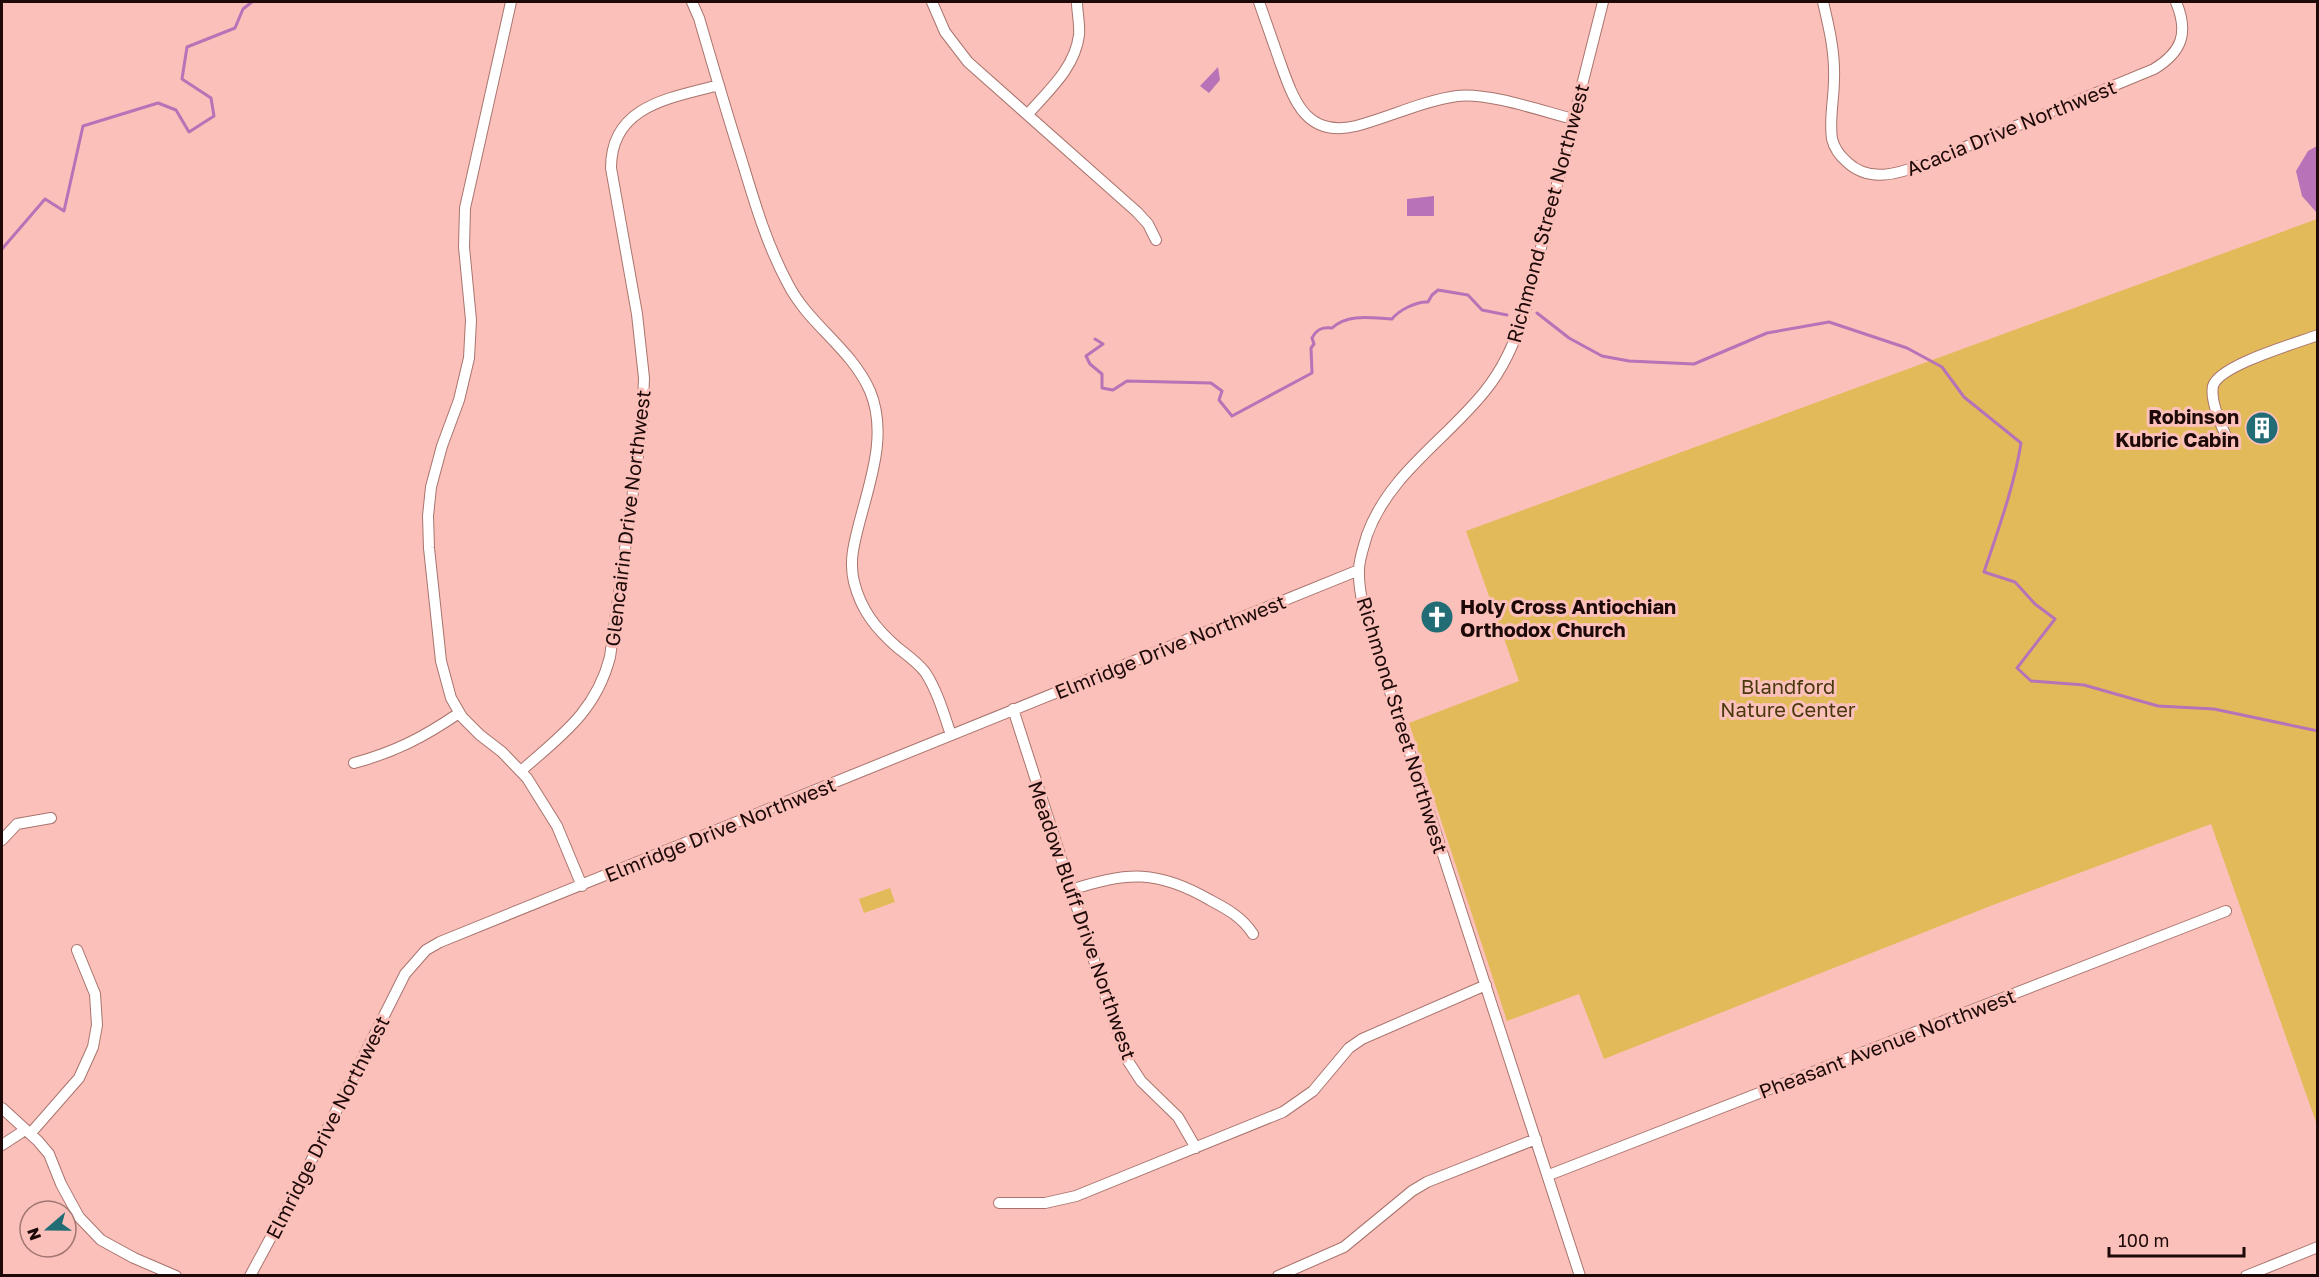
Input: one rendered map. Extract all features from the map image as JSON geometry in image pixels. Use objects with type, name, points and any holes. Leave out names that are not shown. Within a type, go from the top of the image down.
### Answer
[{"type":"street","points":[[511,2],[465,208],[464,247],[471,320],[470,358],[459,400],[436,465],[429,513],[429,548],[441,661],[446,685],[459,713],[480,735],[522,770],[542,799],[557,826],[582,886]]},
{"type":"street","points":[[692,2],[774,258],[803,307],[847,354],[858,368],[871,393],[877,423],[876,452],[851,556],[854,580],[861,605],[876,628],[925,672],[932,684],[951,735]]},
{"type":"street","points":[[932,2],[940,24],[954,46],[973,66],[1137,212],[1148,224],[1156,240]]},
{"type":"street","points":[[1028,114],[1064,74],[1070,63],[1079,32],[1077,2]]},
{"type":"street","points":[[1259,2],[1292,96],[1303,113],[1317,123],[1332,128],[1355,126],[1459,95],[1506,102],[1573,119]]},
{"type":"street","name":"Richmond Street Northwest","points":[[1580,1275],[1374,644],[1361,592],[1359,570],[1372,522],[1392,488],[1478,399],[1499,373],[1509,354],[1523,319],[1603,2]]},
{"type":"street","name":"Acacia Drive Northwest","points":[[1823,2],[1832,39],[1834,79],[1831,122],[1833,141],[1841,156],[1854,169],[1866,175],[1886,175],[1924,164],[2154,69],[2168,61],[2178,49],[2183,37],[2176,2]]},
{"type":"street","name":"Glencairin Drive Northwest","points":[[522,770],[586,710],[604,678],[612,648],[642,428],[644,378],[637,314],[611,168],[613,146],[623,128],[640,111],[657,103],[719,86]]},
{"type":"street","points":[[2226,436],[2213,393],[2214,385],[2220,375],[2237,365],[2318,335]]},
{"type":"street","name":"Elmridge Drive Northwest","points":[[250,1275],[314,1157],[405,974],[426,950],[440,942],[1359,570]]},
{"type":"street","name":"Meadow Bluff Drive Northwest","points":[[1013,709],[1128,1061],[1141,1080],[1178,1117],[1196,1148]]},
{"type":"street","points":[[354,762],[402,748],[459,713]]},
{"type":"street","points":[[2,840],[17,824],[51,818]]},
{"type":"street","points":[[1071,890],[1105,879],[1128,876],[1160,878],[1189,888],[1232,913],[1247,925],[1253,934]]},
{"type":"street","name":"Pheasant Avenue Northwest","points":[[1549,1175],[2226,911]]},
{"type":"street","points":[[2,1144],[28,1132],[79,1078],[93,1047],[97,1025],[95,994],[76,950]]},
{"type":"street","points":[[999,1203],[1045,1203],[1065,1200],[1291,1108],[1313,1091],[1353,1045],[1372,1033],[1486,985]]},
{"type":"street","points":[[2,1108],[49,1154],[61,1184],[80,1216],[101,1240],[134,1258],[176,1275]]},
{"type":"street","points":[[1278,1275],[1344,1247],[1412,1191],[1427,1182],[1536,1139]]},
{"type":"street","points":[[2246,1275],[2318,1247]]},
{"type":"green space","name":"Blandford Nature Center","points":[[2317,219],[2317,1125],[2211,824],[1993,905],[1604,1059],[1579,994],[1507,1021],[1409,723],[1519,681],[1466,531]]},
{"type":"green space","points":[[890,888],[895,902],[864,913],[859,899]]},
{"type":"shaded area","points":[[1218,67],[1220,80],[1209,93],[1200,86]]},
{"type":"shaded area","points":[[2318,146],[2317,213],[2302,196],[2296,171],[2308,151]]},
{"type":"shaded area","points":[[1434,196],[1434,216],[1407,216],[1407,199]]},
{"type":"waterway","points":[[2,249],[45,199],[64,211],[83,126],[158,103],[176,110],[189,132],[214,116],[211,98],[182,79],[187,47],[235,28],[243,9],[252,2]]},
{"type":"waterway","points":[[1095,339],[1103,344],[1086,356],[1090,364],[1102,374],[1102,388],[1113,390],[1127,381],[1211,383],[1222,391],[1219,400],[1232,416],[1312,373],[1311,348],[1314,344],[1312,338],[1320,329],[1332,328],[1338,323],[1353,318],[1392,319],[1408,307],[1428,302],[1438,290],[1468,295],[1482,310],[1507,315]]},
{"type":"waterway","points":[[1537,313],[1569,338],[1602,356],[1629,361],[1694,364],[1767,333],[1829,322],[1907,348],[1942,367],[1964,397],[2021,443],[2010,492],[1984,572],[2015,582],[2035,604],[2055,619],[2017,668],[2031,681],[2084,685],[2158,706],[2214,709],[2318,731]]},
{"type":"place","name":"Robinson Kubric Cabin","points":[[2262,428]]},
{"type":"place","name":"Holy Cross Antiochian Orthodox Church","points":[[1437,617]]}]
